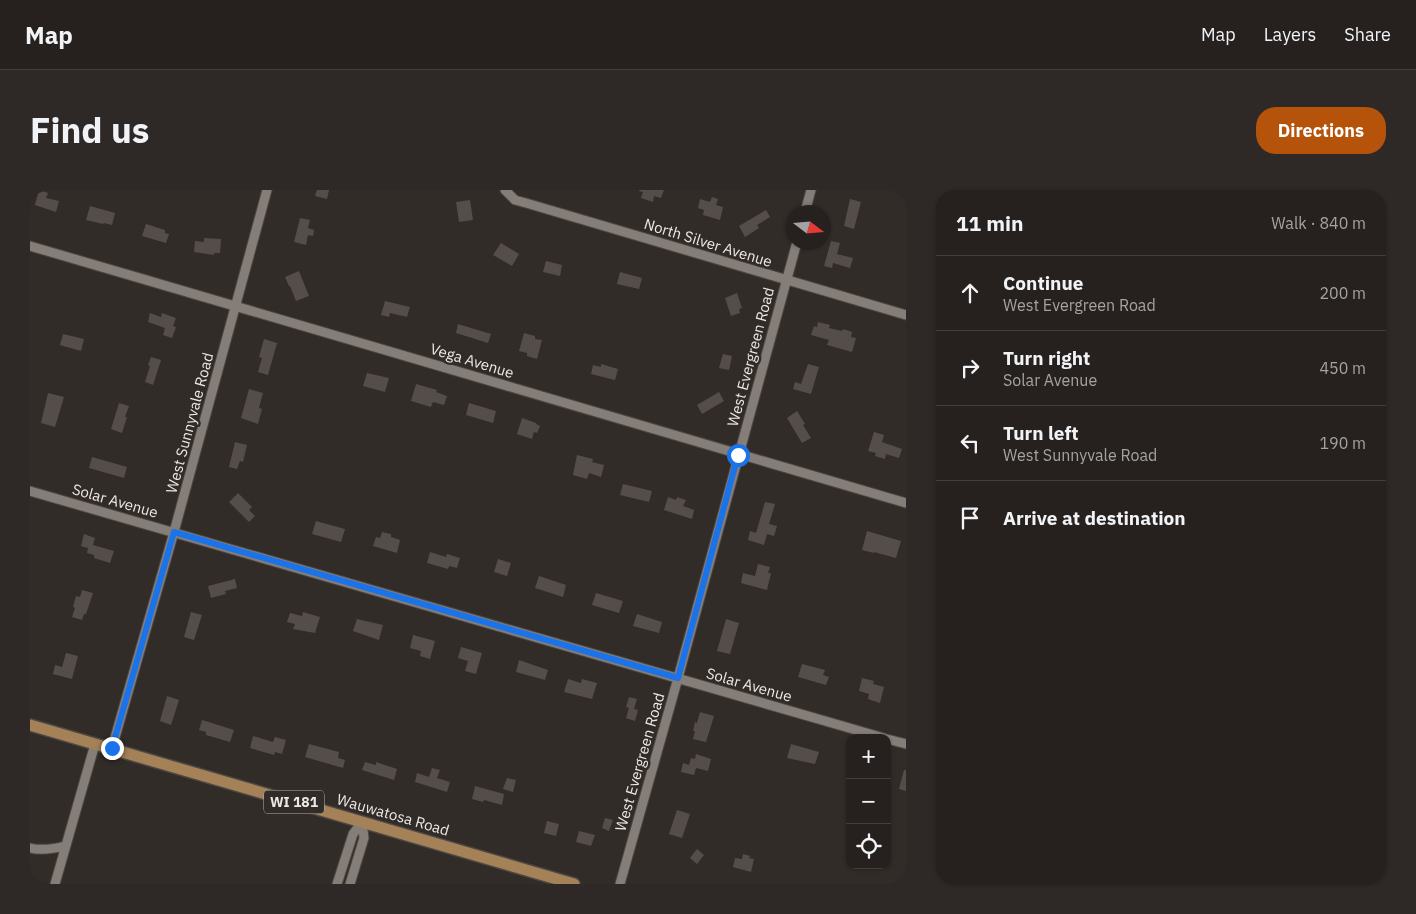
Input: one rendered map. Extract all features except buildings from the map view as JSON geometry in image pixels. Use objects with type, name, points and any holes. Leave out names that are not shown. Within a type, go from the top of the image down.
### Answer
[{"type":"main road","name":"Wauwatosa Road","points":[[30,726],[112,748],[574,884]]},
{"type":"street","name":"West Sunnyvale Road","points":[[112,748],[174,532],[267,190]]},
{"type":"street","name":"North Silver Avenue","points":[[505,190],[515,200],[520,202],[906,315]]},
{"type":"street","points":[[807,205],[811,190]]},
{"type":"street","name":"Vega Avenue","points":[[30,246],[906,503]]},
{"type":"street","name":"West Evergreen Road","points":[[620,884],[794,250]]},
{"type":"street","name":"Solar Avenue","points":[[30,491],[872,734]]},
{"type":"street","name":"Solar Avenue","points":[[891,740],[906,744]]},
{"type":"street","points":[[55,884],[95,744]]},
{"type":"street","points":[[338,884],[352,834],[362,822]]},
{"type":"street","points":[[350,884],[364,838],[362,822]]},
{"type":"street","points":[[30,848],[36,850],[66,846]]},
{"type":"route","points":[[112,748],[174,532],[678,678],[738,455]]}]
